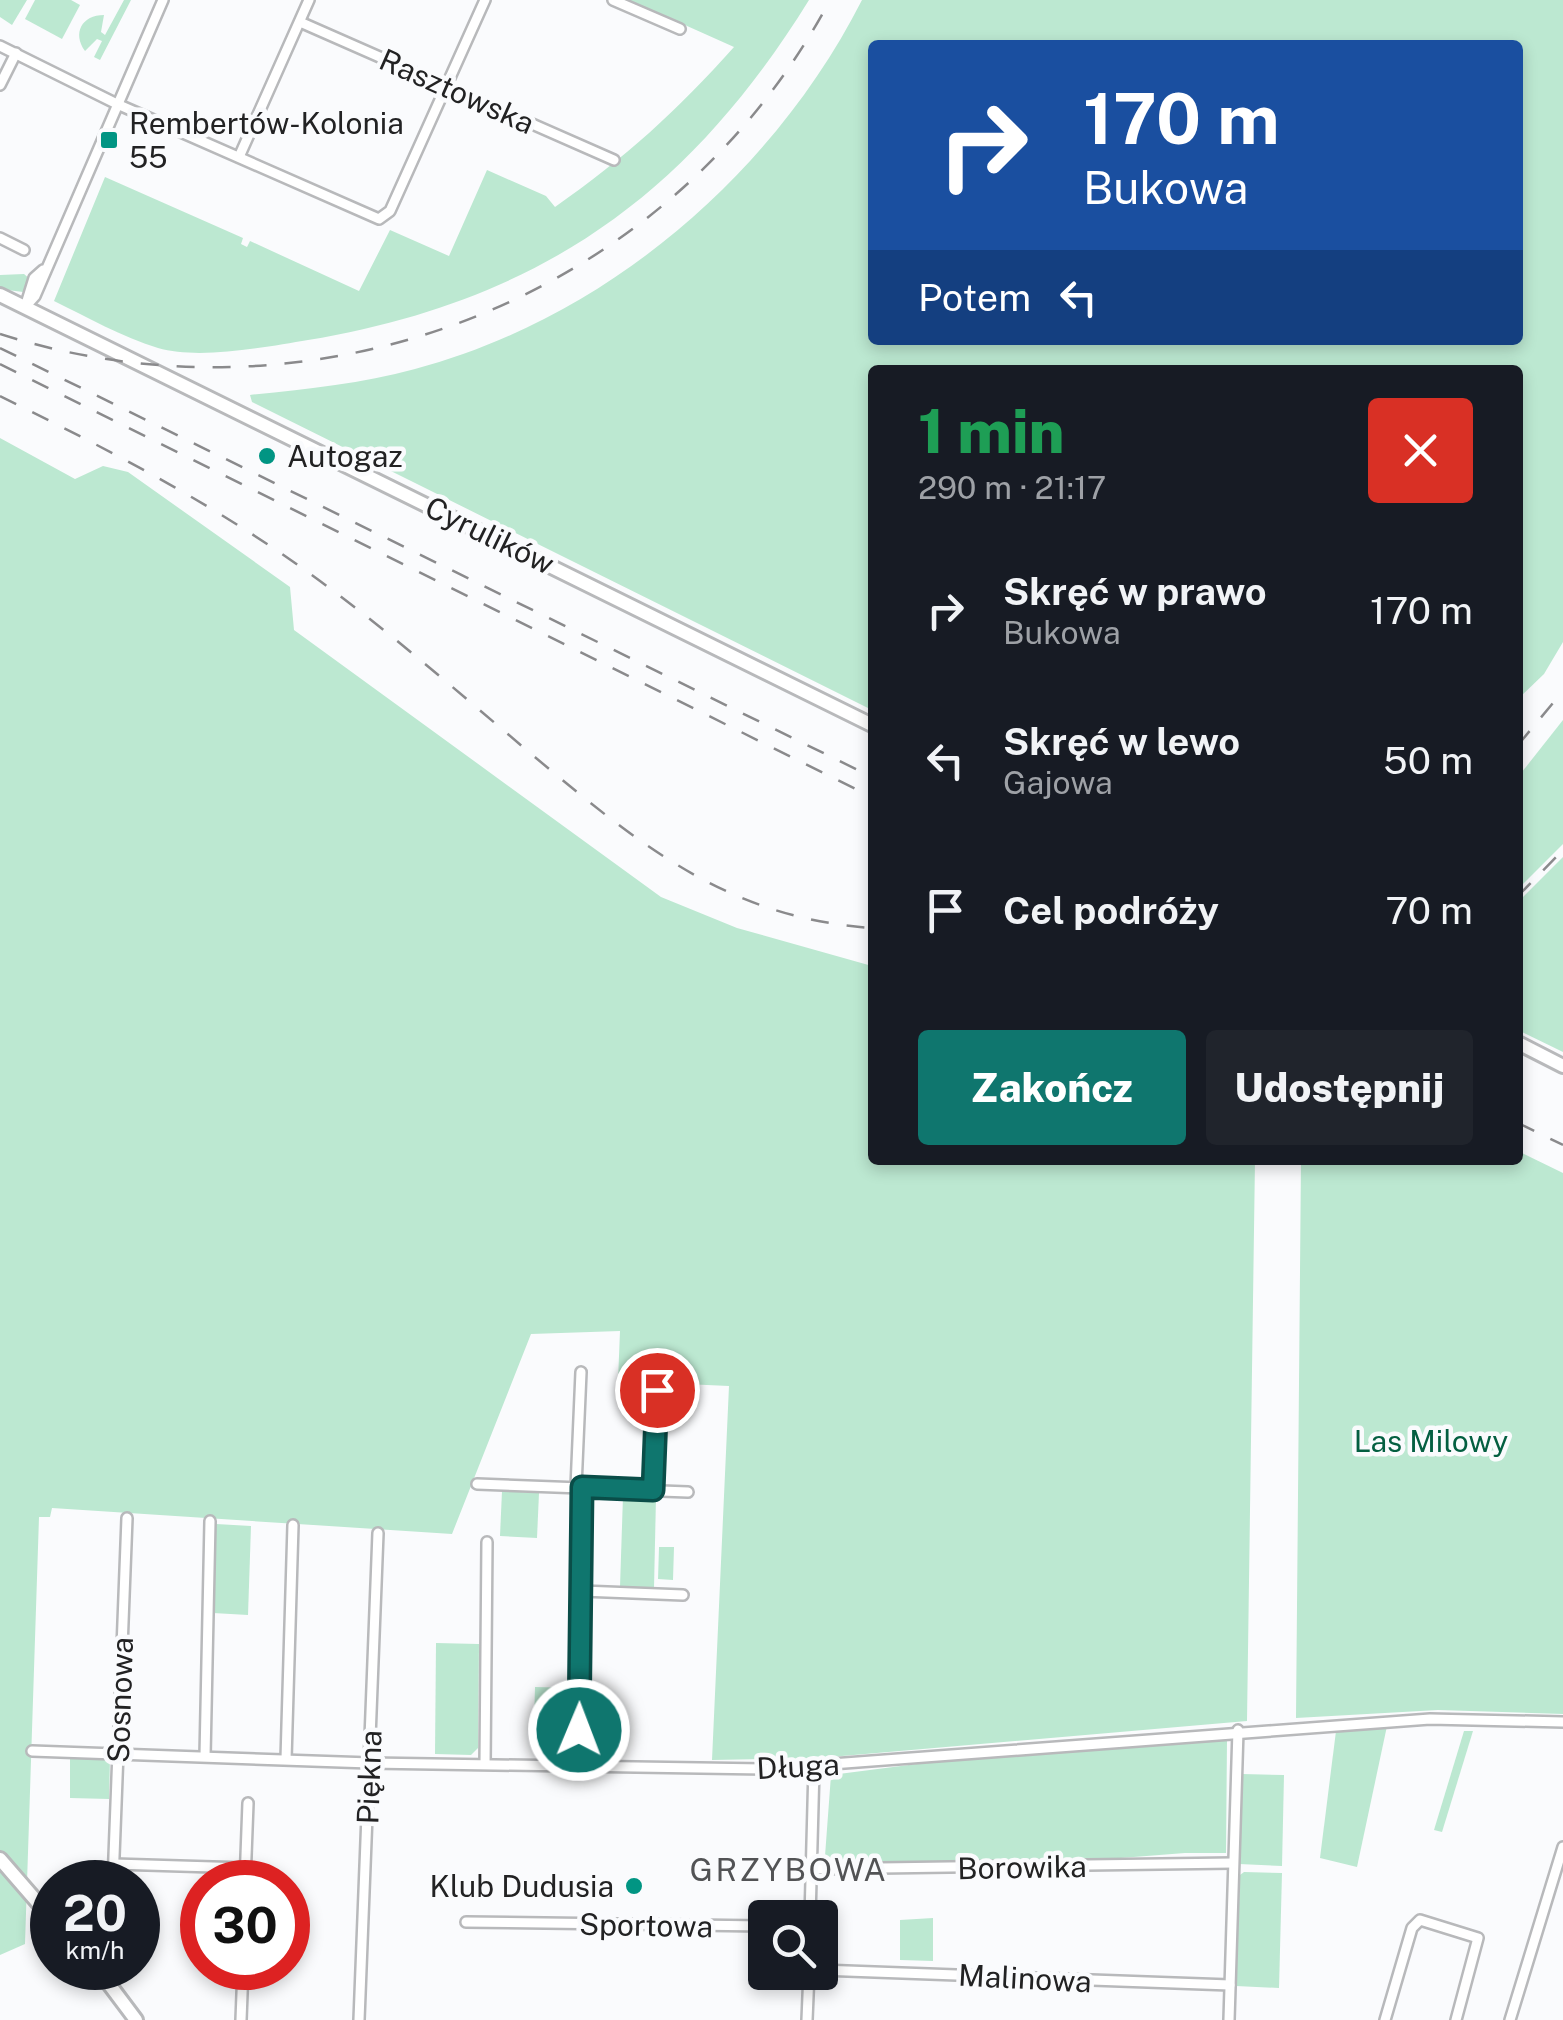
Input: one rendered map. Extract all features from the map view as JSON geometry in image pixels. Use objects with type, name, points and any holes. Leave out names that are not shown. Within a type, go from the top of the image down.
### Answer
[{"type":"main road","name":"Cyrulików","points":[[0,294],[868,723]]},
{"type":"main road","points":[[1523,1046],[1563,1066]]},
{"type":"main road","points":[[0,1859],[30,1892]]},
{"type":"main road","points":[[115,1990],[136,2020]]},
{"type":"street","points":[[25,307],[36,296],[164,0]]},
{"type":"street","points":[[239,157],[310,0]]},
{"type":"street","points":[[0,46],[118,104],[374,218],[384,218],[485,0]]},
{"type":"street","points":[[613,0],[680,29]]},
{"type":"street","name":"Rasztowska","points":[[300,22],[614,160]]},
{"type":"street","points":[[0,85],[16,53]]},
{"type":"street","points":[[0,238],[24,250]]},
{"type":"street","points":[[579,1765],[581,1372]]},
{"type":"street","points":[[653,1490],[657,1390]]},
{"type":"street","points":[[477,1484],[688,1492]]},
{"type":"street","name":"Sosnowa","points":[[114,1860],[127,1518]]},
{"type":"street","points":[[204,1756],[210,1521]]},
{"type":"street","points":[[286,1759],[293,1525]]},
{"type":"street","name":"Piękna","points":[[359,2020],[378,1533]]},
{"type":"street","points":[[485,1764],[487,1542]]},
{"type":"street","points":[[582,1590],[682,1594]]},
{"type":"street","name":"Długa","points":[[32,1751],[370,1763],[814,1768],[1238,1730],[1430,1718],[1563,1722]]},
{"type":"street","points":[[1229,2020],[1238,1730]]},
{"type":"street","points":[[811,1900],[814,1768]]},
{"type":"street","points":[[246,1860],[248,1803]]},
{"type":"street","points":[[1510,2020],[1563,1848]]},
{"type":"street","name":"Borowika","points":[[812,1869],[1233,1863]]},
{"type":"street","points":[[1385,2020],[1412,1928],[1420,1920],[1478,1938],[1456,2020]]},
{"type":"street","name":"Sportowa","points":[[466,1922],[748,1926]]},
{"type":"street","name":"Malinowa","points":[[838,1971],[1230,1985]]},
{"type":"street","points":[[241,2020],[242,1990]]},
{"type":"street","points":[[808,2020],[809,1990]]},
{"type":"green space","points":[[0,0],[27,0],[12,25],[0,17]]},
{"type":"green space","points":[[35,0],[71,0],[80,5],[62,39],[25,19]]},
{"type":"green space","points":[[124,0],[131,0],[100,60],[94,57],[102,41],[97,39],[85,51],[79,38],[81,26],[90,18],[104,15],[101,32],[105,35]]},
{"type":"green space","points":[[629,0],[809,0],[762,70],[712,131],[658,184],[599,229],[536,267],[467,298],[391,322],[308,340],[212,353],[158,348],[54,301],[105,177],[243,238],[241,244],[247,247],[250,241],[359,291],[390,230],[449,256],[487,170],[546,196],[555,207],[649,133],[734,47]]},
{"type":"green space","points":[[862,0],[1563,0],[1563,642],[1544,674],[1523,694],[1523,365],[868,365],[868,708],[252,402],[250,395],[354,382],[415,369],[485,346],[553,314],[617,276],[677,231],[732,180],[781,124],[825,64]]},
{"type":"green space","points":[[24,274],[30,279],[23,292],[0,289],[0,275]]},
{"type":"green space","points":[[0,438],[75,479],[103,466],[128,472],[290,587],[294,630],[661,897],[737,928],[868,965],[868,1165],[1255,1165],[1247,1721],[819,1758],[712,1760],[729,1386],[618,1381],[620,1331],[531,1334],[452,1534],[52,1508],[50,1517],[39,1517],[25,1944],[0,1955]]},
{"type":"green space","points":[[1563,720],[1563,844],[1523,884],[1523,771]]},
{"type":"green space","points":[[1563,857],[1563,1052],[1523,1032],[1523,897]]},
{"type":"green space","name":"Las Milowy","points":[[1523,1153],[1563,1173],[1563,1714],[1438,1710],[1296,1718],[1301,1165],[1523,1165]]},
{"type":"green space","points":[[502,1491],[539,1493],[537,1538],[500,1536]]},
{"type":"green space","points":[[623,1496],[656,1497],[654,1588],[620,1587]]},
{"type":"green space","points":[[216,1524],[251,1526],[248,1615],[213,1613]]},
{"type":"green space","points":[[659,1547],[674,1547],[673,1580],[658,1579]]},
{"type":"green space","points":[[436,1643],[479,1644],[478,1748],[471,1755],[435,1754]]},
{"type":"green space","points":[[535,1687],[576,1688],[575,1723],[534,1722]]},
{"type":"green space","points":[[1387,1726],[1357,1867],[1320,1858],[1336,1731]]},
{"type":"green space","points":[[1464,1731],[1473,1731],[1442,1832],[1434,1830]]},
{"type":"green space","points":[[1227,1740],[1226,1853],[1095,1860],[831,1863],[825,1856],[831,1775],[932,1762]]},
{"type":"green space","points":[[70,1758],[110,1759],[109,1799],[70,1798]]},
{"type":"green space","points":[[1242,1774],[1284,1775],[1282,1866],[1239,1864]]},
{"type":"green space","points":[[1282,1873],[1279,1988],[1236,1986],[1240,1875]]},
{"type":"green space","points":[[933,1918],[933,1961],[900,1960],[900,1920]]},
{"type":"railway","points":[[0,334],[121,361],[242,367],[361,351],[475,317],[582,263],[679,192],[762,104],[830,0]]},
{"type":"railway","points":[[0,348],[868,775]]},
{"type":"railway","points":[[0,364],[868,795]]},
{"type":"railway","points":[[0,396],[164,481],[282,554],[375,623],[613,820],[690,872],[774,910],[868,927]]},
{"type":"railway","points":[[1523,739],[1563,691]]},
{"type":"railway","points":[[1523,891],[1563,850]]},
{"type":"railway","points":[[1523,1125],[1563,1145]]},
{"type":"place","name":"Rembertów-Kolonia 55","points":[[109,140]]},
{"type":"place","name":"Autogaz","points":[[267,456]]},
{"type":"place","name":"Klub Dudusia","points":[[634,1886]]},
{"type":"district","name":"GRZYBOWA","points":[[789,1869]]},
{"type":"route","points":[[579,1730],[582,1487],[653,1490],[657,1390]]}]
